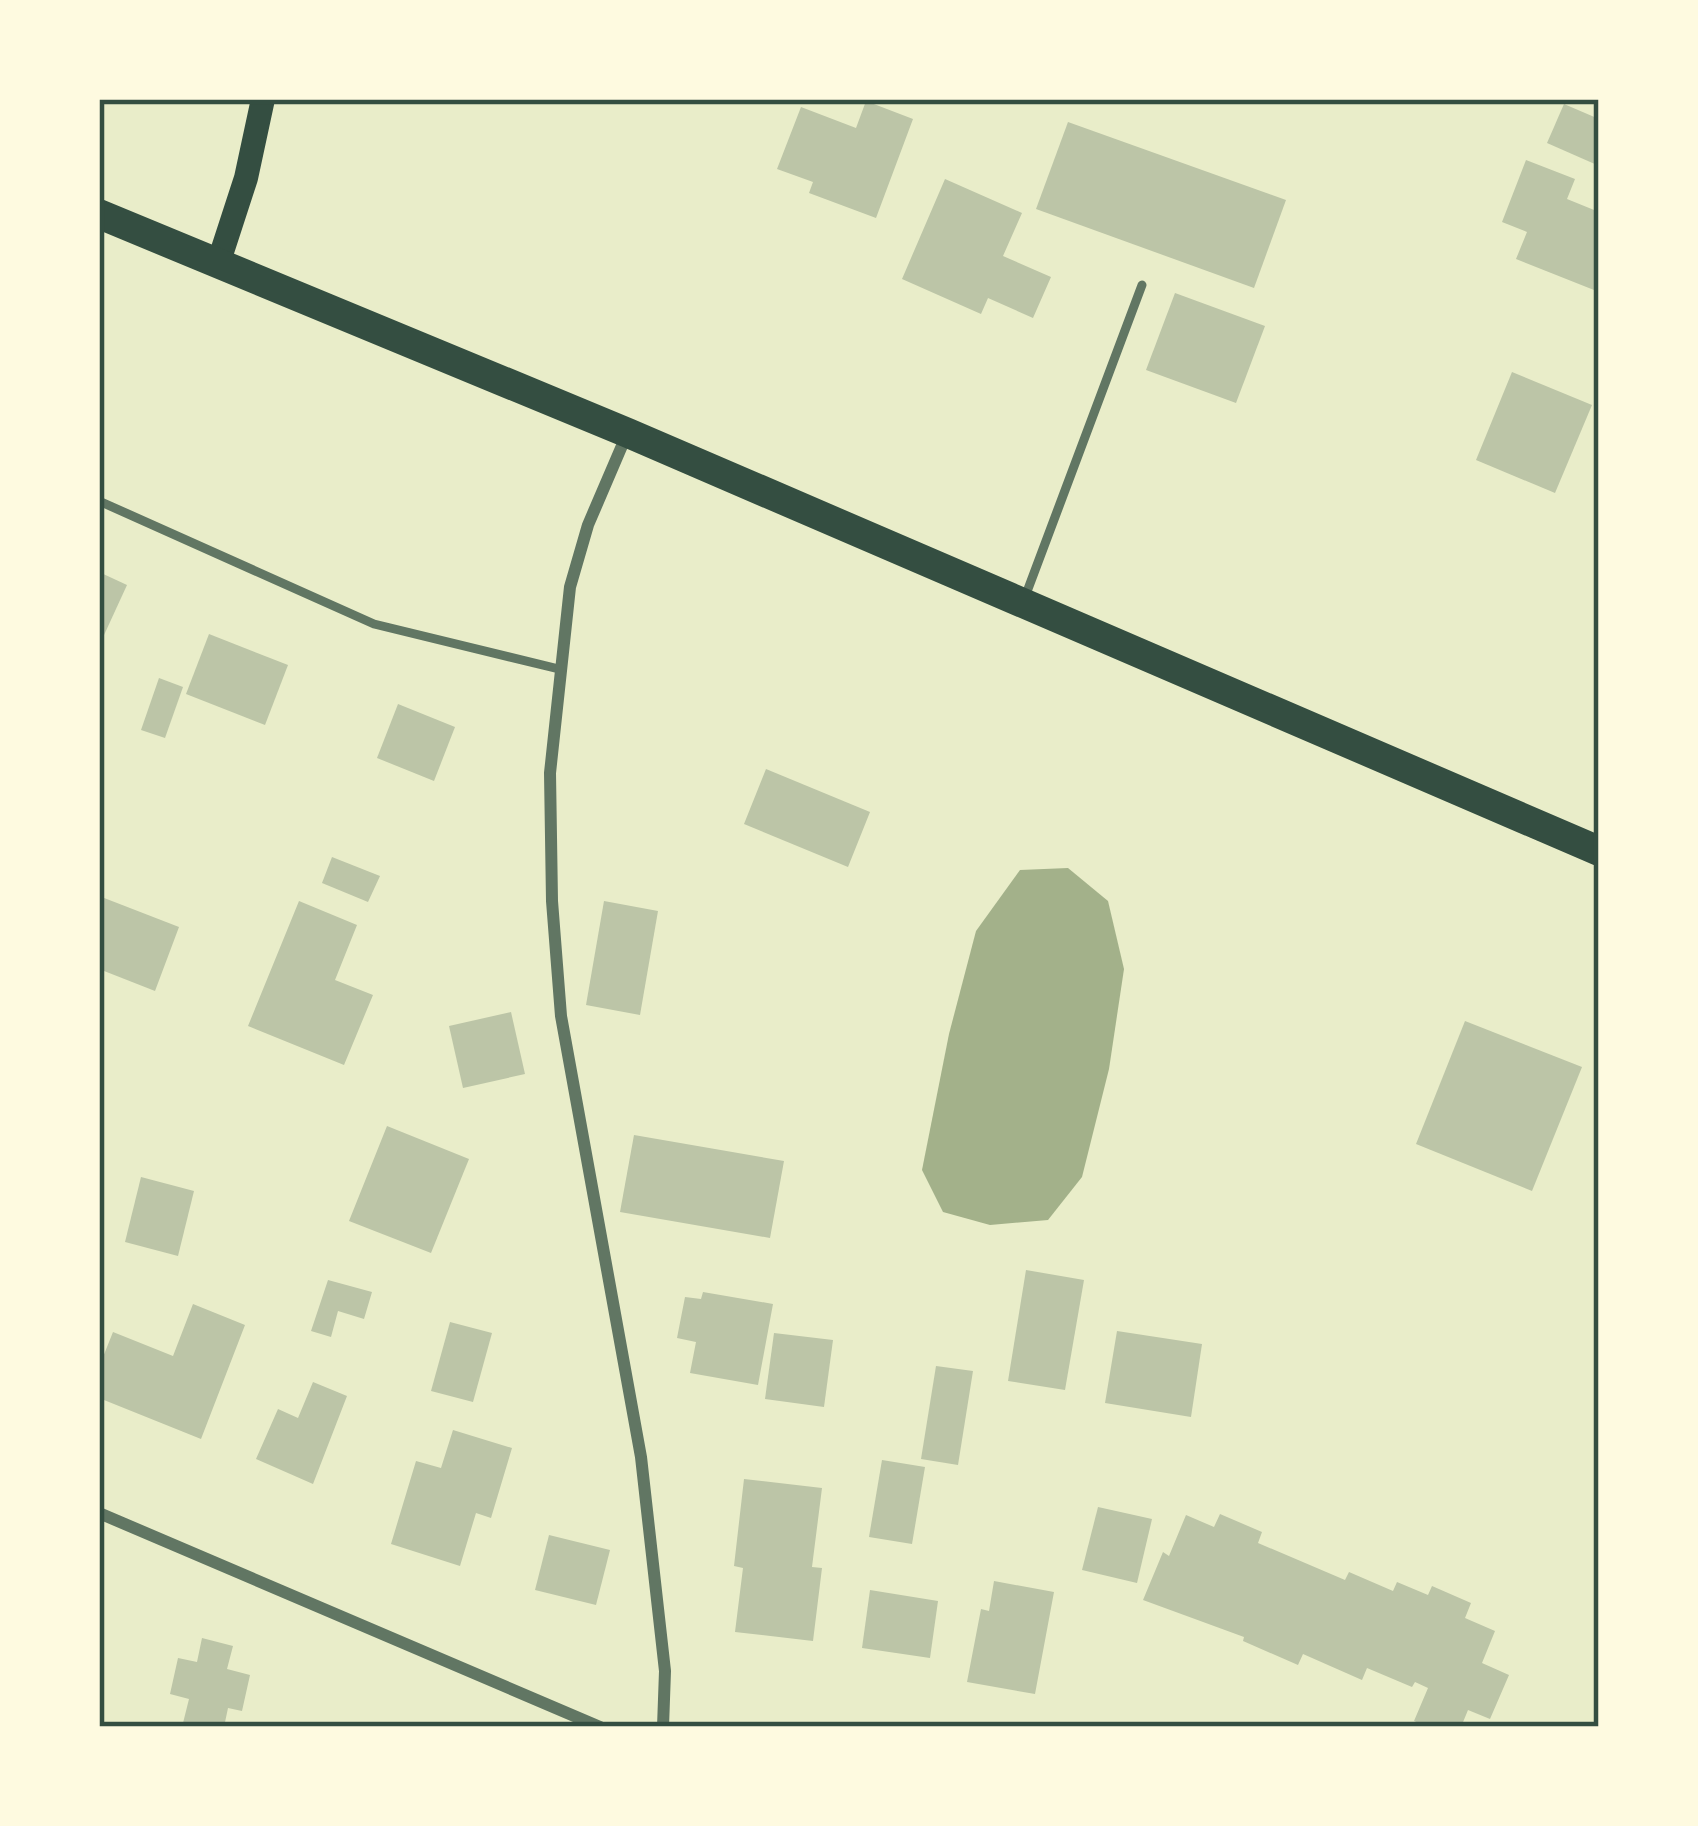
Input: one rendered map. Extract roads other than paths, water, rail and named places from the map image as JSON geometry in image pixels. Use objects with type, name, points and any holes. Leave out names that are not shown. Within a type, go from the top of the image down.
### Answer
[{"type":"main road","points":[[219,261],[246,178],[263,99]]},
{"type":"main road","points":[[99,214],[628,433],[1599,851]]},
{"type":"street","points":[[628,433],[576,560],[559,668],[550,773],[552,901],[561,1016],[641,1456],[665,1671],[663,1727]]},
{"type":"street","points":[[99,1513],[599,1727]]},
{"type":"lane","points":[[1023,602],[1142,285]]},
{"type":"lane","points":[[99,501],[374,624],[559,668]]}]
